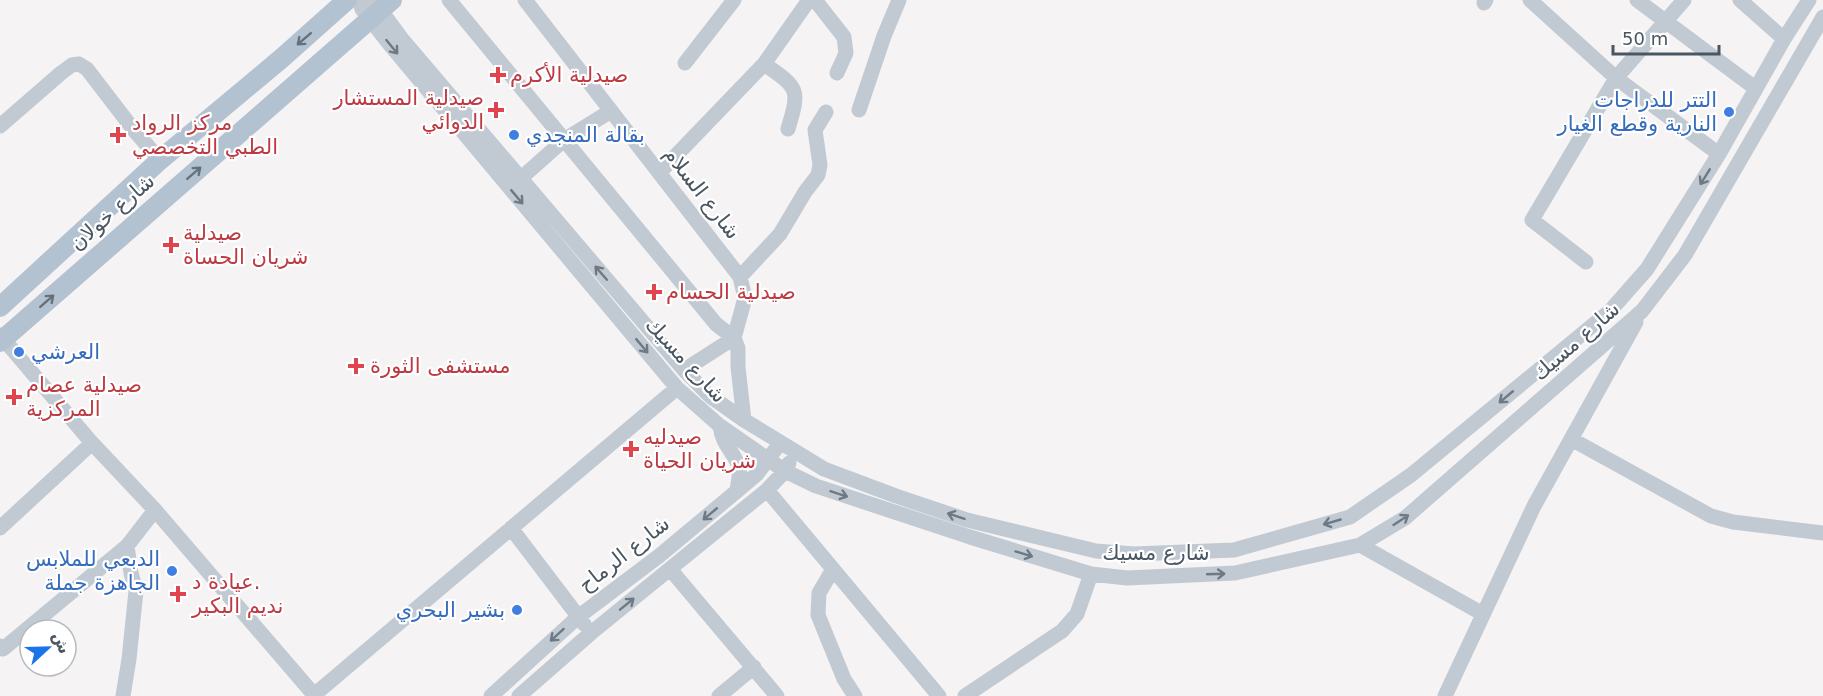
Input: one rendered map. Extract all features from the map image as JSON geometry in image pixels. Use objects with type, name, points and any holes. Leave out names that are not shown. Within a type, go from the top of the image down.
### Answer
[{"type":"main road","name":"شارع خولان","points":[[0,307],[160,160],[348,0]]},
{"type":"main road","name":"شارع خولان","points":[[1,339],[302,78],[378,7]]},
{"type":"main road","points":[[282,58],[302,78]]},
{"type":"street","name":"شارع مسيك","points":[[359,0],[360,4],[378,7],[520,179],[684,370],[710,396],[744,420],[824,469],[896,496],[957,516],[1096,551],[1134,554],[1234,550],[1350,517],[1411,475],[1611,311],[1647,269],[1719,154],[1755,88],[1809,0]]},
{"type":"street","points":[[449,0],[716,324],[734,338],[738,348],[744,420]]},
{"type":"street","name":"شارع السلام","points":[[525,0],[740,277]]},
{"type":"street","points":[[685,63],[734,0]]},
{"type":"street","points":[[660,172],[764,64],[809,0]]},
{"type":"street","points":[[815,0],[844,37],[846,53],[837,73]]},
{"type":"street","points":[[859,110],[899,0]]},
{"type":"street","points":[[1530,0],[1616,78],[1719,154]]},
{"type":"street","points":[[1637,0],[1755,88]]},
{"type":"street","points":[[1586,262],[1532,219],[1616,78],[1684,0]]},
{"type":"street","points":[[1740,0],[1784,39]]},
{"type":"street","name":"شارع مسيك","points":[[378,7],[677,388],[720,426],[785,471],[816,486],[1091,574],[1127,578],[1235,573],[1360,545],[1406,518],[1642,311],[1685,255],[1823,17]]},
{"type":"street","points":[[0,126],[61,73],[72,65],[79,64],[87,69],[160,160]]},
{"type":"street","points":[[764,64],[788,80],[792,86],[796,102],[788,129]]},
{"type":"street","points":[[520,179],[564,140],[611,111]]},
{"type":"street","points":[[684,370],[734,338],[746,298],[740,277],[780,234],[818,175],[820,165],[815,130],[826,112]]},
{"type":"street","points":[[1445,696],[1534,506],[1642,311]]},
{"type":"street","points":[[1,339],[92,443],[155,510],[314,696],[677,388]]},
{"type":"street","points":[[720,426],[722,439],[738,463],[740,475],[737,491]]},
{"type":"street","points":[[1571,439],[1711,516],[1754,525],[1823,532]]},
{"type":"street","name":"شارع الرماح","points":[[490,696],[578,617],[659,556],[757,474],[770,459],[779,442]]},
{"type":"street","points":[[0,528],[92,443]]},
{"type":"street","name":"شارع الرماح","points":[[519,696],[591,633],[767,490],[785,471],[795,452]]},
{"type":"street","points":[[767,490],[939,696]]},
{"type":"street","points":[[0,646],[3,649],[127,546],[155,510]]},
{"type":"street","points":[[511,528],[591,633]]},
{"type":"street","points":[[1360,545],[1483,614]]},
{"type":"street","points":[[123,696],[136,591],[127,546]]},
{"type":"street","points":[[670,569],[777,696]]},
{"type":"street","points":[[833,569],[819,593],[818,615],[844,679],[855,696]]},
{"type":"street","points":[[965,696],[1062,631],[1077,614],[1091,574]]},
{"type":"street","points":[[719,696],[754,668]]},
{"type":"place","name":"صيدلية الأكرم","points":[[498,75]]},
{"type":"place","name":"صيدلية المستشار الدوائي","points":[[496,110]]},
{"type":"place","name":"التتر للدراجات النارية وقطع الغيار","points":[[1729,112]]},
{"type":"place","name":"مركز الرواد الطبي التخصصي","points":[[118,135]]},
{"type":"place","name":"بقالة المنجدي","points":[[514,135]]},
{"type":"place","name":"صيدلية شريان الحساة","points":[[171,245]]},
{"type":"place","name":"صيدلية الحسام","points":[[654,292]]},
{"type":"place","name":"العرشي","points":[[19,352]]},
{"type":"place","name":"مستشفى الثورة","points":[[356,366]]},
{"type":"place","name":"صيدلية عصام المركزية","points":[[14,397]]},
{"type":"place","name":"صيدليه شريان الحياة","points":[[631,449]]},
{"type":"place","name":"الدبعي للملابس الجاهزة جملة","points":[[172,571]]},
{"type":"place","name":"عيادة د. نديم البكير","points":[[178,594]]},
{"type":"place","name":"بشير البحري","points":[[517,610]]}]
